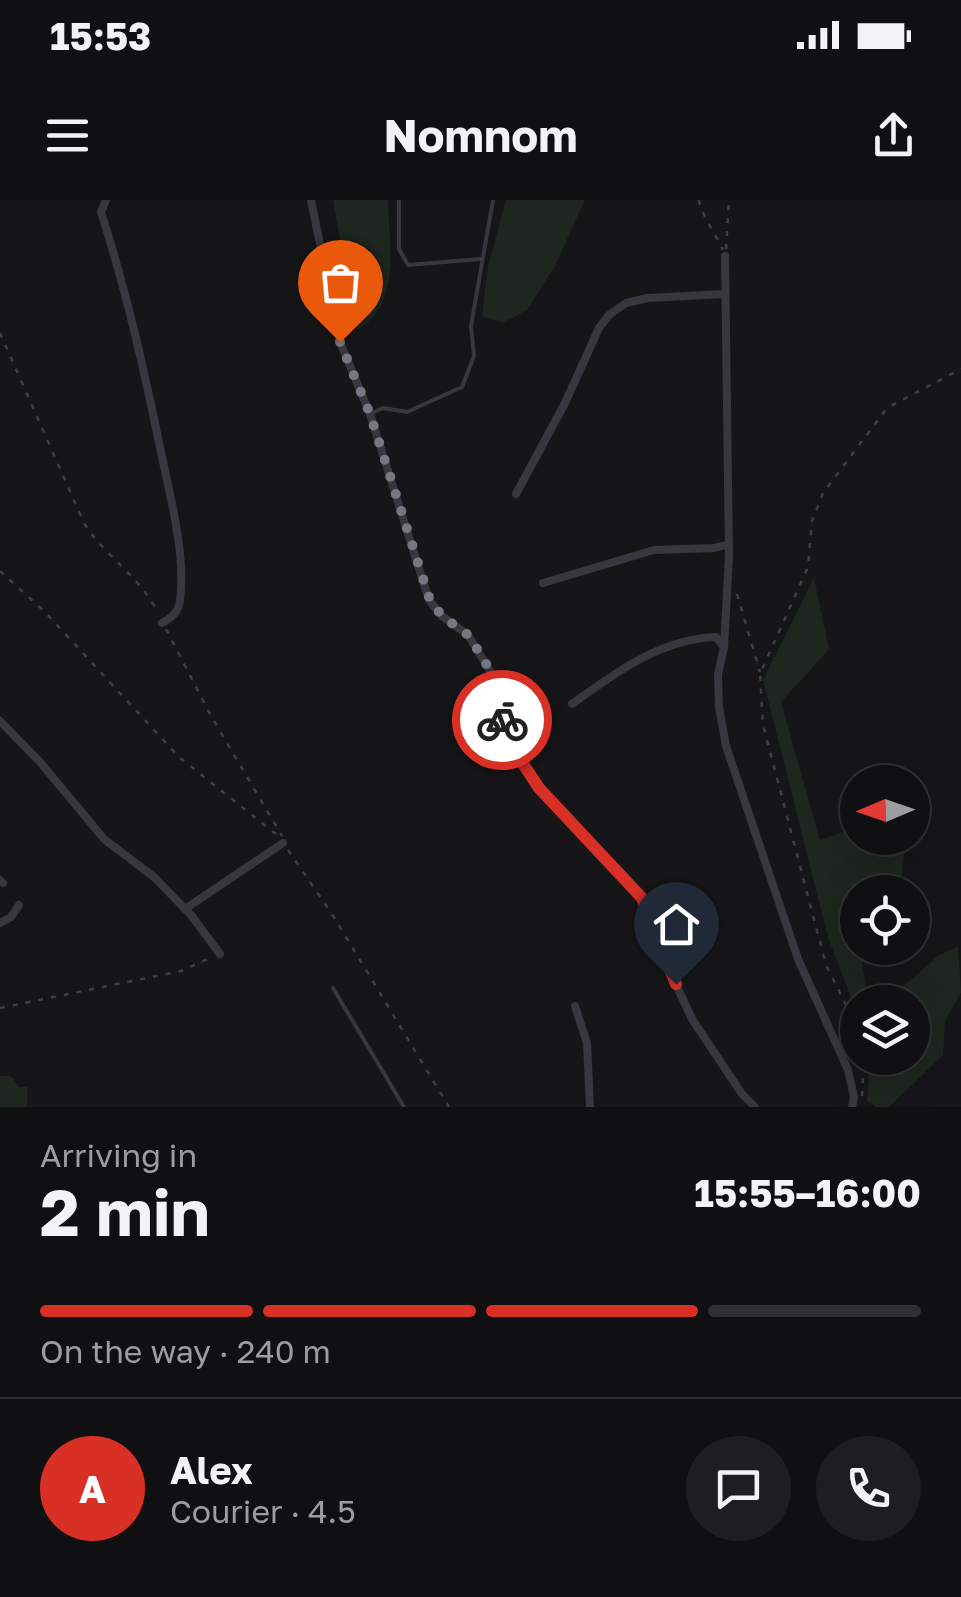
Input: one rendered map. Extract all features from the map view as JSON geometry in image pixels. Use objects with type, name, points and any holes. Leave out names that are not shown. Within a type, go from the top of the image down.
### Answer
[{"type":"street","points":[[106,200],[101,212],[123,280],[143,366],[179,558],[180,601],[172,618],[162,623]]},
{"type":"street","points":[[311,200],[340,342],[370,414],[430,600],[442,616],[468,635],[500,687],[506,738],[539,788],[642,898],[660,950],[692,1019],[742,1094],[755,1107]]},
{"type":"street","points":[[725,256],[730,544],[724,647],[718,675],[726,746],[798,960],[848,1070],[855,1107]]},
{"type":"street","points":[[516,494],[608,315],[626,303],[648,298],[725,294]]},
{"type":"street","points":[[543,583],[654,550],[730,544]]},
{"type":"street","points":[[572,704],[636,658],[702,638],[716,637],[724,647]]},
{"type":"street","points":[[0,721],[104,839],[154,877],[185,909],[210,936],[220,954]]},
{"type":"street","points":[[185,909],[284,843]]},
{"type":"street","points":[[0,924],[12,918],[19,905]]},
{"type":"street","points":[[575,1006],[587,1043],[590,1107]]},
{"type":"lane","points":[[399,200],[399,249],[408,264],[482,259]]},
{"type":"lane","points":[[370,414],[383,408],[406,412],[462,387],[474,356],[471,326],[493,200]]},
{"type":"lane","points":[[333,988],[404,1107]]},
{"type":"path","points":[[699,200],[725,256]]},
{"type":"path","points":[[725,256],[729,200]]},
{"type":"path","points":[[0,333],[84,523],[95,540],[150,596],[211,716],[449,1107]]},
{"type":"path","points":[[760,674],[808,567],[812,521],[822,493],[887,408],[961,369]]},
{"type":"path","points":[[0,571],[45,612],[179,758],[252,813],[292,854]]},
{"type":"path","points":[[734,584],[760,674],[763,725],[826,965],[840,993]]},
{"type":"path","points":[[0,1008],[180,972],[220,954]]},
{"type":"path","points":[[855,1107],[863,1094],[864,1075]]},
{"type":"shaded area","points":[[333,200],[388,200],[387,289],[371,319],[357,330]]},
{"type":"shaded area","points":[[506,200],[585,200],[555,266],[527,310],[502,323],[482,316],[488,266]]},
{"type":"shaded area","points":[[814,578],[829,649],[781,702],[820,840],[840,833],[840,855],[904,855],[902,875],[840,875],[840,965],[863,965],[865,985],[846,985],[828,937],[763,680]]},
{"type":"shaded area","points":[[958,946],[961,992],[945,1021],[943,1055],[930,1068],[930,985],[905,985],[938,956]]},
{"type":"shaded area","points":[[869,1075],[922,1075],[889,1107],[876,1107],[867,1101]]},
{"type":"shaded area","points":[[0,1076],[11,1076],[19,1087],[27,1087],[27,1107],[0,1107]]},
{"type":"way so far","points":[[340,342],[394,482],[424,587],[442,616],[468,635],[500,687],[502,720]]},
{"type":"route","points":[[502,720],[506,738],[539,788],[642,898],[676,984]]}]
